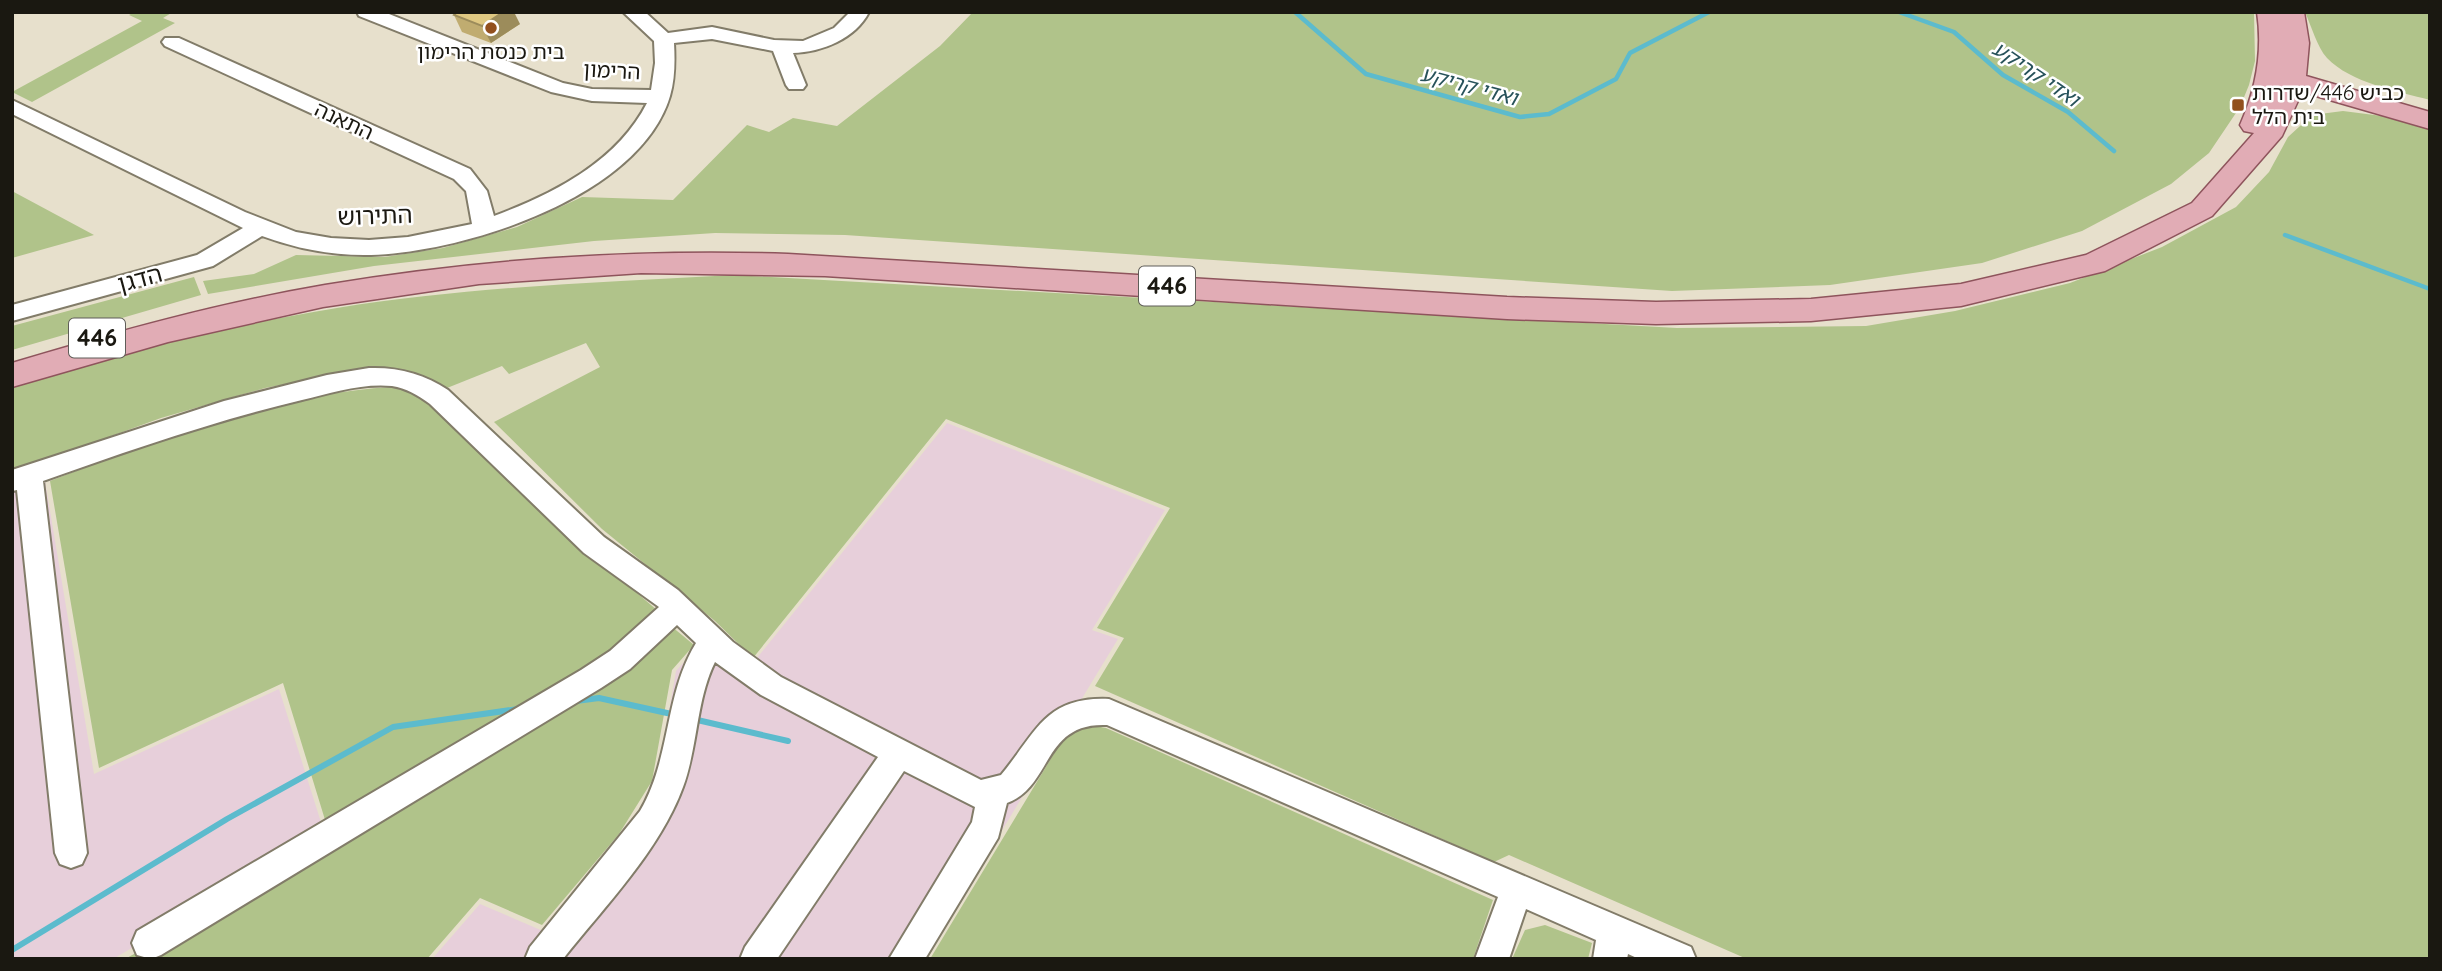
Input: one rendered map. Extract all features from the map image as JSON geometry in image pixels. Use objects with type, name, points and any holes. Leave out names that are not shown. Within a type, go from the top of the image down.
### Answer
[{"type":"main road","name":"446","points":[[2270,12],[2272,38],[2287,73]]},
{"type":"main road","name":"446","points":[[12,374],[182,325],[310,297],[456,276],[636,263],[860,267],[1590,312],[1752,315],[1928,301],[2068,271],[2150,241],[2227,189],[2262,149],[2275,124],[2298,39],[2291,12]]},
{"type":"main road","points":[[2298,39],[2306,55],[2319,67],[2429,116]]},
{"type":"main road","name":"446","points":[[12,364],[183,315],[311,287],[459,266],[628,253],[864,257],[1588,301],[1747,304],[1921,290],[2057,261],[2137,232],[2161,218],[2192,198],[2229,167],[2247,140],[2258,116],[2287,73]]},
{"type":"main road","points":[[2287,73],[2378,92]]},
{"type":"main road","points":[[2287,73],[2429,116]]},
{"type":"main road","points":[[2275,124],[2297,108],[2320,100],[2429,116]]},
{"type":"street","name":"הרימון","points":[[366,12],[558,88],[592,95],[660,96]]},
{"type":"street","points":[[632,12],[654,28],[664,40],[692,33],[709,33],[781,48],[815,44],[832,37],[857,20],[860,12]]},
{"type":"street","name":"התירוש","points":[[12,106],[260,227],[296,239],[355,246],[420,242],[484,227],[534,208],[598,172],[634,140],[647,123],[660,96],[666,71],[664,40]]},
{"type":"street","name":"התאנה","points":[[172,42],[462,174],[479,192],[484,227]]},
{"type":"street","points":[[781,48],[796,85]]},
{"type":"street","name":"הדגן","points":[[12,313],[205,261],[260,227]]},
{"type":"street","points":[[71,853],[21,479],[186,422],[260,400],[380,376],[403,379],[423,386],[439,397],[594,545],[678,607],[744,669],[771,686],[978,794],[993,794],[1010,786],[1054,727],[1072,714],[1092,710],[1109,712],[1483,873],[1612,945],[1679,959]]},
{"type":"street","points":[[149,943],[591,679],[620,660],[678,607]]},
{"type":"street","points":[[542,959],[651,822],[663,801],[676,765],[692,685],[699,663],[713,641]]},
{"type":"street","points":[[757,959],[899,753]]},
{"type":"street","points":[[906,959],[988,827],[993,794]]},
{"type":"street","points":[[1492,959],[1517,890]]},
{"type":"shaded area","points":[[947,423],[1165,510],[1092,630],[1118,639],[924,959],[432,959],[480,904],[543,931],[623,836],[657,781],[676,671],[714,628],[752,664]]},
{"type":"shaded area","points":[[42,463],[94,774],[279,689],[325,835],[113,959],[12,959],[12,474]]},
{"type":"green space","points":[[134,12],[173,12],[163,18],[175,23],[32,102],[12,92],[142,21],[129,15]]},
{"type":"green space","points":[[973,12],[2254,12],[2255,61],[2240,107],[2209,153],[2171,184],[2082,231],[1982,263],[1830,285],[1672,291],[845,235],[715,233],[594,241],[374,266],[208,294],[203,281],[254,274],[296,255],[385,257],[443,248],[517,227],[582,197],[673,200],[747,125],[769,132],[793,118],[837,126],[940,46]]},
{"type":"green space","points":[[2305,12],[2430,12],[2430,100],[2375,85],[2337,67],[2320,48]]},
{"type":"green space","points":[[2343,111],[2382,116],[2430,130],[2430,959],[1747,959],[1509,855],[1494,862],[1095,686],[1124,638],[1097,628],[1170,508],[946,419],[753,658],[715,621],[602,529],[494,422],[600,367],[586,343],[509,374],[502,366],[447,388],[390,368],[354,371],[265,388],[161,418],[12,472],[12,388],[136,349],[251,323],[386,301],[535,286],[734,275],[1677,328],[1866,326],[1955,311],[2070,283],[2162,247],[2236,207],[2269,172],[2288,137],[2312,115]]},
{"type":"green space","points":[[12,191],[94,235],[12,258]]},
{"type":"green space","points":[[194,277],[201,295],[12,350],[12,326]]},
{"type":"green space","points":[[391,387],[414,391],[430,399],[610,570],[658,611],[590,668],[326,823],[283,683],[99,768],[50,481],[175,435],[260,409],[347,391]]},
{"type":"green space","points":[[671,626],[694,645],[672,670],[652,781],[619,834],[542,925],[480,898],[427,959],[125,959],[333,843]]},
{"type":"green space","points":[[1090,725],[1106,728],[1493,900],[1473,959],[930,959],[1070,727]]},
{"type":"green space","points":[[1545,925],[1592,943],[1588,959],[1512,959],[1525,930]]},
{"type":"building","points":[[457,12],[503,12],[482,26],[454,15]]},
{"type":"waterway","name":"ואדי קריקע","points":[[1295,12],[1366,74],[1520,117],[1549,114],[1616,79],[1630,53],[1709,12]]},
{"type":"waterway","name":"ואדי קריקע","points":[[1899,12],[1954,32],[2003,75],[2068,112],[2114,151]]},
{"type":"waterway","name":"ואדי קריקע","points":[[2285,235],[2430,289]]},
{"type":"waterway","points":[[576,701],[599,698],[676,715]]},
{"type":"waterway","points":[[12,950],[227,819],[393,727],[518,709]]},
{"type":"waterway","points":[[693,719],[788,741]]},
{"type":"place","name":"בית כנסת הרימון","points":[[491,28]]},
{"type":"place","name":"כביש 446/שדרות בית הלל","points":[[2238,105]]}]
